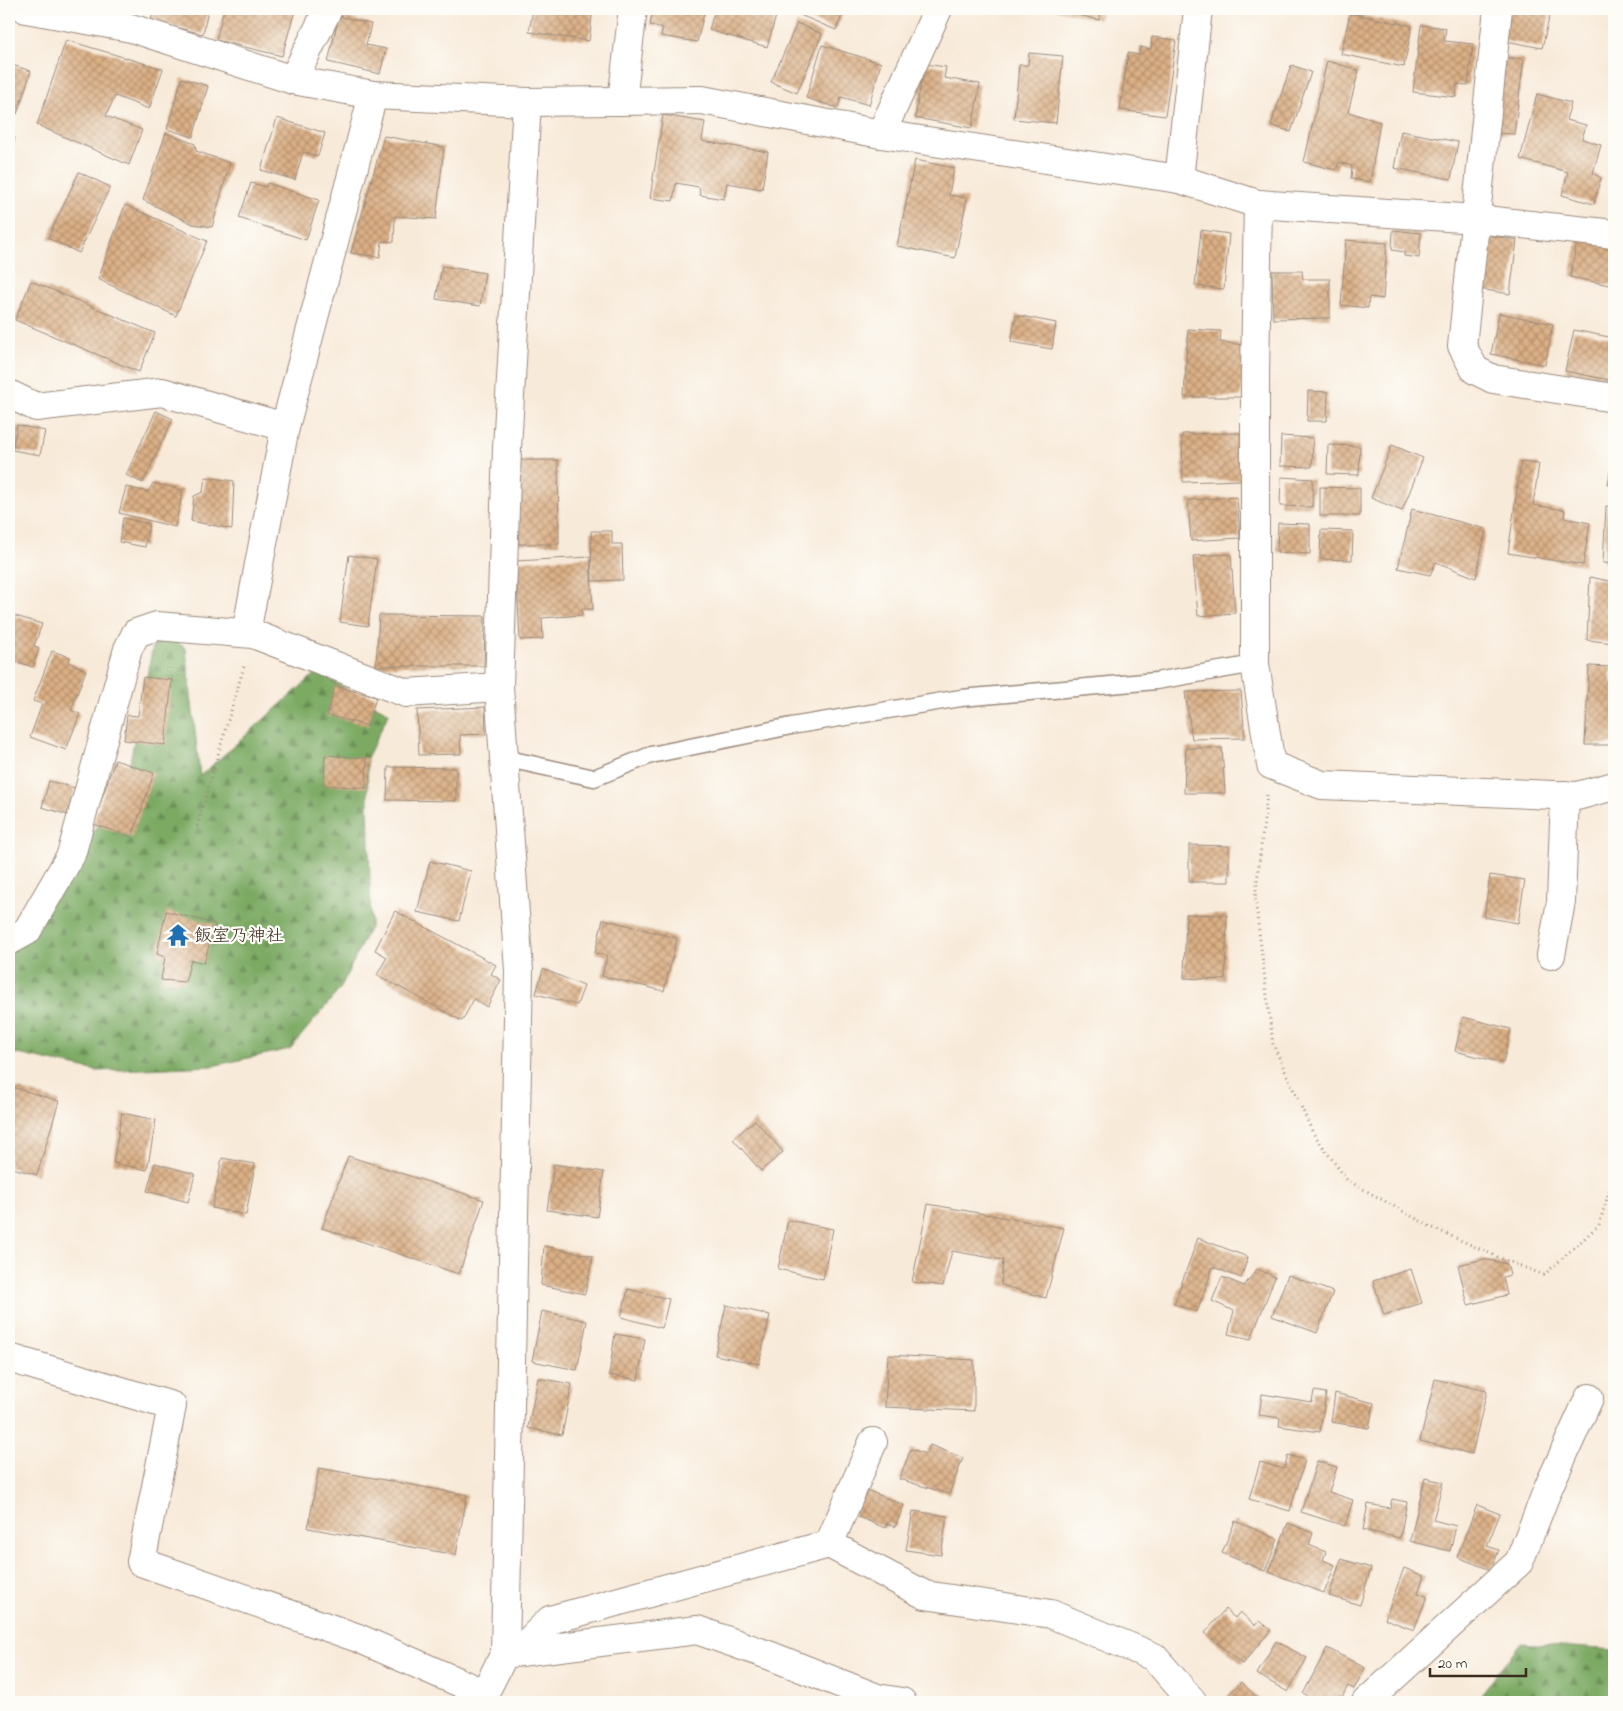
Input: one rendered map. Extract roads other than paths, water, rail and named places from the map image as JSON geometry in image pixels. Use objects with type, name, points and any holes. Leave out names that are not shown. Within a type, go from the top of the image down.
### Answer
[{"type":"street","points":[[26,9],[131,28],[293,80],[373,95],[527,102],[702,100],[881,134],[1179,179],[1258,204],[1476,219],[1614,234]]},
{"type":"street","points":[[293,80],[328,9]]},
{"type":"street","points":[[622,100],[633,9]]},
{"type":"street","points":[[881,134],[938,9]]},
{"type":"street","points":[[1179,179],[1198,9]]},
{"type":"street","points":[[1498,9],[1462,346],[1475,370],[1493,379],[1614,398]]},
{"type":"street","points":[[249,634],[285,427],[373,95]]},
{"type":"street","points":[[512,1653],[519,971],[499,687],[507,448],[527,102]]},
{"type":"street","points":[[1258,204],[1255,374],[1255,664],[1271,765],[1322,785],[1577,796],[1614,786]]},
{"type":"street","points":[[9,394],[36,407],[162,392],[285,427]]},
{"type":"street","points":[[9,942],[26,931],[71,855],[128,649],[136,633],[157,626],[249,634],[406,693],[499,687]]},
{"type":"street","points":[[1551,955],[1561,902],[1565,795]]},
{"type":"street","points":[[9,1358],[172,1406],[141,1562],[358,1638],[482,1698],[512,1653],[550,1620],[829,1544],[925,1595],[1051,1614],[1154,1657],[1193,1702]]},
{"type":"street","points":[[1366,1702],[1519,1562],[1549,1486],[1589,1398]]},
{"type":"street","points":[[829,1544],[873,1442]]},
{"type":"street","points":[[512,1653],[697,1630],[877,1698],[902,1702]]},
{"type":"lane","points":[[504,758],[594,778],[651,755],[790,726],[961,698],[1156,681],[1255,664]]},
{"type":"place","name":"飯室乃神社","points":[[178,935]]}]
